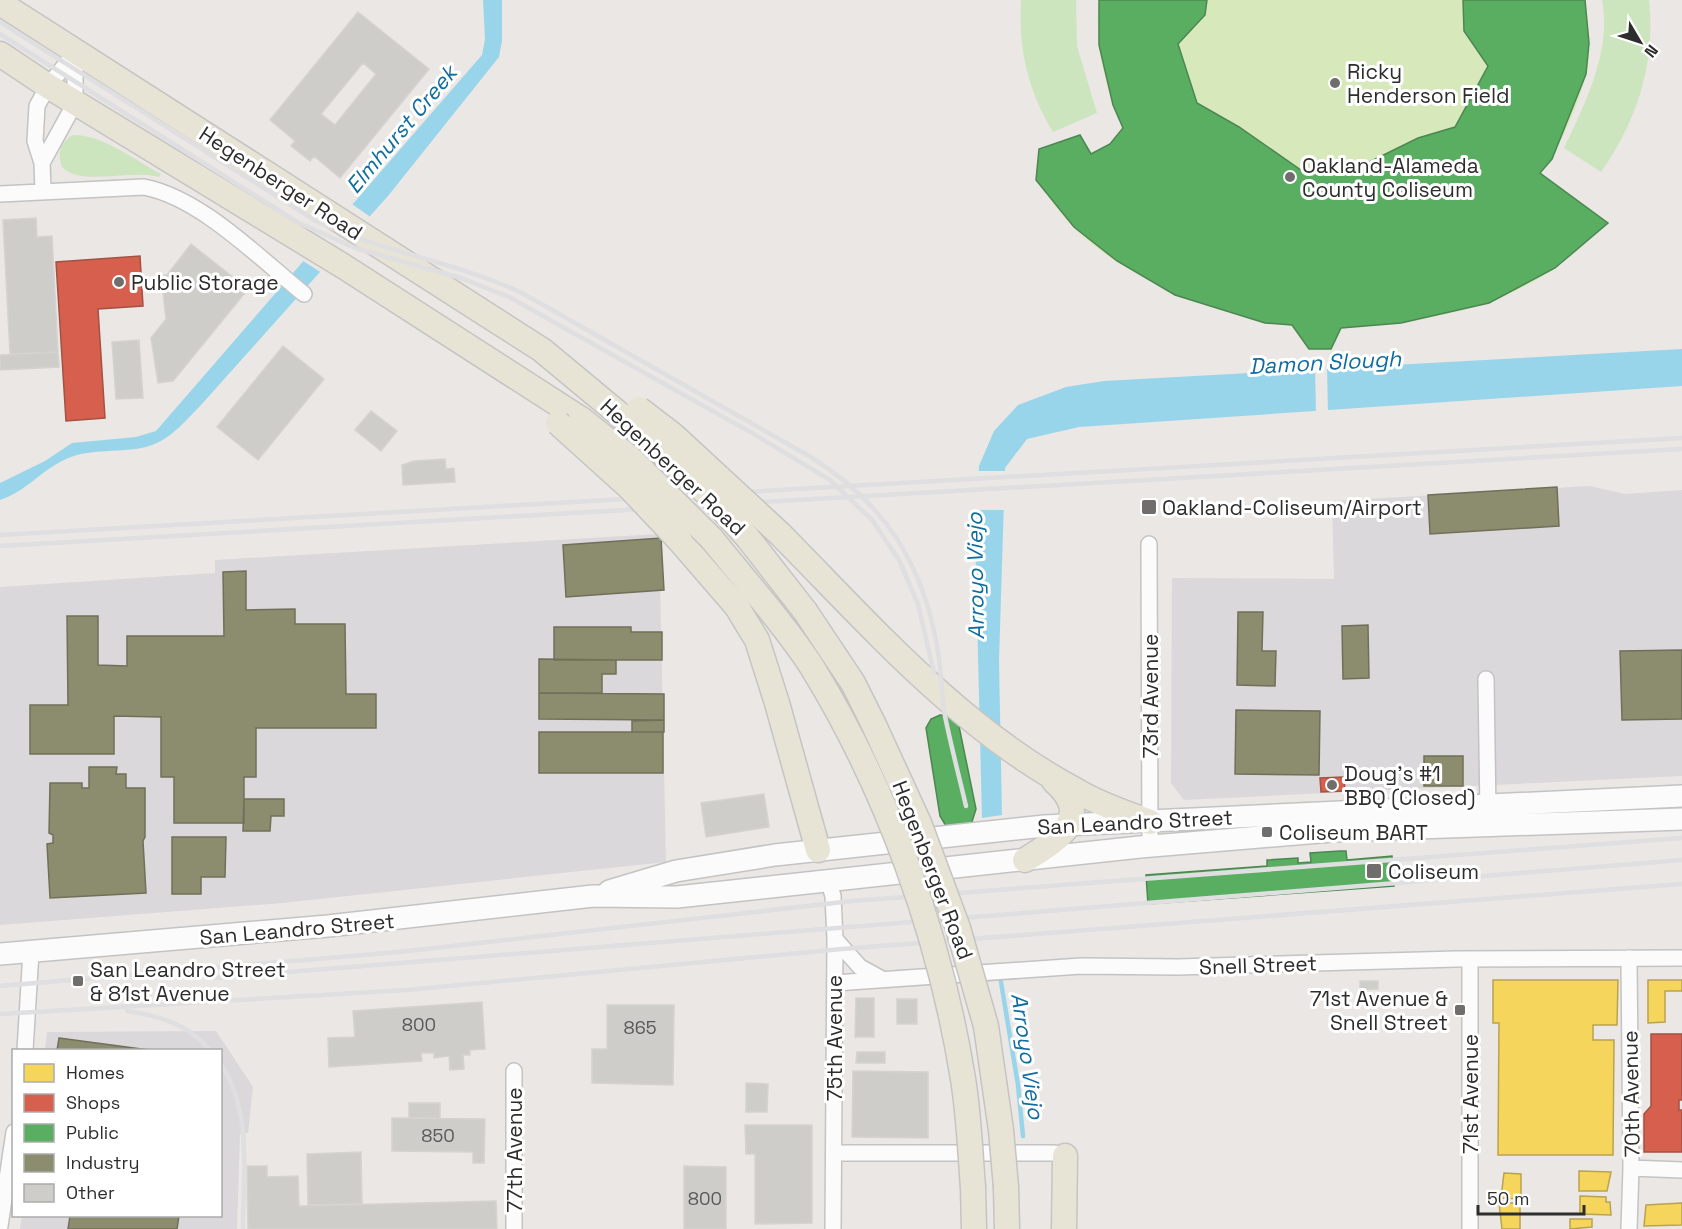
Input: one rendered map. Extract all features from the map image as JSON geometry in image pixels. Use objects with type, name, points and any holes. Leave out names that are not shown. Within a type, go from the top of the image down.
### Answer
[{"type":"main road","name":"Hegenberger Road","points":[[0,3],[542,350],[629,411],[748,538],[805,611],[853,683],[919,823],[958,928],[987,1026],[1000,1119],[1008,1229]]},
{"type":"main road","name":"Hegenberger Road","points":[[0,54],[75,103],[310,245],[490,360],[569,421],[630,458],[711,538],[766,605],[810,665],[850,737],[893,832],[931,940],[954,1030],[964,1090],[973,1187],[974,1229]]},
{"type":"main road","points":[[629,411],[673,435],[780,534],[929,684],[1006,747],[1043,772],[1089,798],[1150,822]]},
{"type":"main road","points":[[569,421],[680,541],[737,607],[757,640],[818,850]]},
{"type":"main road","points":[[1025,860],[1058,838],[1069,825],[1072,809],[1070,800],[1043,772]]},
{"type":"main road","name":"San Leandro Street","points":[[593,896],[676,871],[818,850],[1069,825],[1682,796]]},
{"type":"main road","name":"San Leandro Street","points":[[0,954],[339,925],[593,896],[677,897],[1150,847],[1339,831],[1682,819]]},
{"type":"main road","name":"75th Avenue","points":[[818,850],[828,880]]},
{"type":"main road","points":[[1064,1229],[1065,1156]]},
{"type":"street","points":[[43,190],[42,163],[35,141],[34,121],[37,106],[48,86],[75,53]]},
{"type":"street","points":[[42,163],[75,103],[75,53]]},
{"type":"street","points":[[0,194],[43,190],[144,187],[160,190],[198,209],[304,294]]},
{"type":"street","name":"73rd Avenue","points":[[1149,544],[1150,847]]},
{"type":"street","points":[[1486,679],[1488,826]]},
{"type":"street","name":"75th Avenue","points":[[828,880],[833,896],[835,939],[833,1229]]},
{"type":"street","points":[[835,939],[860,967],[884,979]]},
{"type":"street","points":[[25,1049],[31,952]]},
{"type":"street","name":"70th Avenue","points":[[1629,958],[1632,1168],[1629,1229]]},
{"type":"street","name":"Snell Street","points":[[835,982],[1044,967],[1178,967],[1682,958]]},
{"type":"street","name":"71st Avenue","points":[[1470,960],[1470,1229]]},
{"type":"street","name":"77th Avenue","points":[[514,1071],[514,1229]]},
{"type":"street","points":[[0,1226],[12,1145]]},
{"type":"street","points":[[834,1153],[1054,1154],[1065,1156]]},
{"type":"street","points":[[1632,1168],[1682,1170]]},
{"type":"shaded area","points":[[1590,486],[1625,494],[1682,490],[1682,776],[1184,800],[1171,783],[1172,578],[1334,579],[1332,501]]},
{"type":"shaded area","points":[[659,534],[666,862],[282,903],[0,925],[0,587],[215,573],[215,560]]},
{"type":"shaded area","points":[[216,1031],[253,1087],[248,1133],[240,1134],[237,1229],[20,1229],[22,1217],[222,1217],[222,1049],[45,1049],[47,1032]]},
{"type":"green space","points":[[1021,0],[1076,0],[1077,46],[1097,113],[1053,132],[1037,101],[1026,69],[1021,35]]},
{"type":"green space","name":"Oakland-Alameda County Coliseum","points":[[1099,0],[1585,0],[1589,47],[1586,75],[1568,127],[1555,152],[1540,173],[1608,223],[1555,268],[1505,295],[1479,305],[1425,318],[1341,328],[1331,349],[1309,349],[1292,325],[1235,314],[1175,293],[1146,279],[1094,246],[1068,222],[1036,180],[1039,149],[1080,135],[1092,154],[1110,144],[1123,128],[1102,65],[1098,33]]},
{"type":"green space","points":[[1602,0],[1649,0],[1650,46],[1634,112],[1614,153],[1601,172],[1564,148],[1588,95],[1600,57],[1604,19]]},
{"type":"green space","points":[[73,135],[107,143],[161,174],[159,177],[135,175],[94,177],[70,173],[62,167],[60,153],[62,145]]},
{"type":"water","points":[[483,0],[502,0],[502,41],[499,57],[388,196],[201,405],[173,433],[159,442],[130,450],[72,456],[17,492],[0,500],[0,483],[45,461],[72,443],[136,437],[156,431],[482,55],[485,39]]},
{"type":"water","points":[[1682,349],[1682,386],[1079,427],[1027,439],[1005,468],[999,661],[1002,815],[982,818],[975,533],[979,466],[994,431],[1018,405],[1066,387],[1104,381]]},
{"type":"pier","points":[[349,202],[372,218],[322,273],[300,259]]},
{"type":"pier","points":[[1315,366],[1327,366],[1328,413],[1316,414]]},
{"type":"pier","points":[[976,471],[1007,471],[1006,510],[974,510]]},
{"type":"building: Homes","points":[[1493,980],[1618,980],[1617,1025],[1593,1025],[1593,1040],[1614,1040],[1613,1155],[1498,1155],[1499,1023],[1493,1023]]},
{"type":"building: Homes","points":[[1648,980],[1682,980],[1682,991],[1665,991],[1665,1022],[1648,1023]]},
{"type":"building: Homes","points":[[1579,1171],[1611,1172],[1607,1191],[1579,1191]]},
{"type":"building: Homes","points":[[1504,1173],[1521,1174],[1521,1199],[1501,1198]]},
{"type":"building: Homes","points":[[1580,1196],[1606,1197],[1606,1202],[1610,1202],[1611,1215],[1580,1214]]},
{"type":"building: Homes","points":[[1499,1203],[1520,1203],[1520,1229],[1502,1229]]},
{"type":"building: Homes","points":[[1682,1203],[1682,1225],[1644,1226],[1646,1205]]},
{"type":"building: Homes","points":[[1570,1219],[1592,1219],[1592,1227],[1570,1229]]},
{"type":"building: Shops","points":[[140,256],[143,306],[98,309],[105,418],[66,421],[56,262]]},
{"type":"building: Shops","name":"Doug's #1 BBQ (Closed)","points":[[1344,777],[1345,791],[1321,792],[1320,778]]},
{"type":"building: Shops","points":[[1651,1034],[1682,1034],[1682,1100],[1679,1100],[1679,1110],[1682,1110],[1682,1152],[1644,1152],[1644,1114],[1651,1106]]},
{"type":"building: Public","name":"Oakland-Alameda County Coliseum","points":[[1099,0],[1207,0],[1205,15],[1178,44],[1197,103],[1239,127],[1301,170],[1347,173],[1418,138],[1455,127],[1488,66],[1464,31],[1463,0],[1585,0],[1589,43],[1586,74],[1552,159],[1540,173],[1608,223],[1555,268],[1489,303],[1401,323],[1341,328],[1331,349],[1309,349],[1292,325],[1265,323],[1175,295],[1117,261],[1074,227],[1036,180],[1039,149],[1080,135],[1091,154],[1110,144],[1123,128],[1113,105],[1099,45]]},
{"type":"building: Public","points":[[940,715],[949,716],[959,726],[976,809],[971,825],[946,826],[940,816],[926,728],[931,719]]},
{"type":"building: Public","points":[[1346,851],[1347,860],[1392,856],[1394,886],[1148,904],[1146,875],[1267,866],[1267,860],[1298,858],[1298,863],[1311,862],[1310,853]]},
{"type":"building: Industry","points":[[1557,487],[1559,526],[1430,534],[1428,495]]},
{"type":"building: Industry","points":[[661,538],[664,590],[566,597],[563,545]]},
{"type":"building: Industry","points":[[246,571],[246,610],[295,609],[295,624],[345,624],[346,694],[376,694],[376,728],[256,728],[256,777],[244,777],[244,823],[174,823],[174,777],[161,777],[161,717],[114,716],[114,754],[30,754],[30,705],[68,705],[67,616],[98,616],[98,665],[127,666],[127,636],[224,636],[223,572]]},
{"type":"building: Industry","points":[[1238,612],[1263,612],[1262,651],[1276,651],[1275,686],[1237,685]]},
{"type":"building: Industry","points":[[1368,625],[1369,678],[1343,679],[1342,626]]},
{"type":"building: Industry","points":[[554,627],[631,627],[631,632],[662,632],[662,660],[554,660]]},
{"type":"building: Industry","points":[[1682,650],[1682,719],[1622,720],[1620,651]]},
{"type":"building: Industry","points":[[539,659],[616,660],[616,674],[602,674],[602,693],[539,693]]},
{"type":"building: Industry","points":[[539,693],[664,694],[664,720],[539,719]]},
{"type":"building: Industry","points":[[1236,710],[1320,711],[1319,775],[1235,774]]},
{"type":"building: Industry","points":[[664,720],[664,732],[632,732],[632,721]]},
{"type":"building: Industry","points":[[539,732],[663,732],[663,773],[539,773]]},
{"type":"building: Industry","points":[[1424,756],[1463,756],[1463,786],[1424,786]]},
{"type":"building: Industry","points":[[89,767],[117,767],[116,774],[126,774],[126,788],[145,788],[145,837],[143,841],[146,893],[50,898],[47,844],[53,843],[53,835],[49,833],[50,783],[82,783],[82,788],[89,788]]},
{"type":"building: Industry","points":[[244,799],[284,799],[284,816],[271,816],[270,831],[243,831]]},
{"type":"building: Industry","points":[[172,837],[226,837],[225,877],[201,877],[201,894],[172,894]]},
{"type":"building: Industry","points":[[59,1038],[142,1049],[57,1049]]},
{"type":"building: Industry","points":[[70,1217],[179,1217],[177,1229],[68,1229]]},
{"type":"building: Other","points":[[358,12],[429,69],[340,178],[314,156],[310,161],[291,146],[295,141],[270,120]],"holes":[[[363,63],[376,74],[335,125],[321,114]]]},
{"type":"building: Other","points":[[36,218],[37,237],[52,236],[58,352],[10,354],[3,220]]},
{"type":"building: Other","points":[[191,244],[248,289],[173,381],[158,383],[151,338],[166,319],[161,275],[167,275]]},
{"type":"building: Other","points":[[139,340],[143,398],[116,399],[112,342]]},
{"type":"building: Other","points":[[283,346],[324,379],[258,460],[217,427]]},
{"type":"building: Other","points":[[58,352],[59,367],[0,370],[0,355]]},
{"type":"building: Other","points":[[371,411],[397,431],[381,451],[355,430]]},
{"type":"building: Other","points":[[445,459],[446,469],[454,468],[455,482],[403,485],[402,465],[414,461]]},
{"type":"building: Other","points":[[764,794],[769,827],[706,837],[701,803]]},
{"type":"building: Other","points":[[1360,981],[1378,981],[1378,989],[1360,990]]},
{"type":"building: Other","points":[[856,998],[874,998],[874,1037],[855,1037]]},
{"type":"building: Other","points":[[897,999],[917,999],[917,1024],[897,1024]]},
{"type":"building: Other","points":[[482,1002],[485,1049],[470,1050],[470,1055],[463,1055],[464,1069],[450,1070],[449,1056],[434,1058],[434,1053],[421,1053],[422,1061],[329,1067],[328,1038],[355,1037],[353,1011]]},
{"type":"building: Other","points":[[607,1005],[674,1005],[673,1085],[592,1083],[592,1049],[607,1049]]},
{"type":"building: Other","points":[[857,1052],[885,1052],[885,1063],[856,1063]]},
{"type":"building: Other","points":[[853,1071],[928,1072],[928,1138],[852,1137]]},
{"type":"building: Other","points":[[746,1083],[768,1084],[767,1112],[746,1112]]},
{"type":"building: Other","points":[[409,1103],[440,1103],[440,1118],[409,1118]]},
{"type":"building: Other","points":[[392,1118],[485,1119],[484,1163],[473,1163],[473,1152],[392,1151]]},
{"type":"building: Other","points":[[745,1125],[812,1125],[812,1223],[755,1224],[755,1154],[746,1154]]},
{"type":"building: Other","points":[[361,1152],[362,1204],[308,1205],[307,1154]]},
{"type":"building: Other","points":[[247,1166],[267,1166],[267,1177],[298,1176],[299,1206],[496,1201],[497,1229],[248,1229]]},
{"type":"building: Other","points":[[684,1166],[726,1167],[726,1229],[684,1229]]},
{"type":"waterway","name":"Arroyo Viejo","points":[[1001,982],[1018,1085],[1023,1136]]},
{"type":"railway","points":[[0,22],[316,221],[341,232],[471,273],[522,293],[809,456],[836,474],[880,515],[897,539],[923,591],[932,620],[945,716],[966,806]]},
{"type":"railway","points":[[0,34],[297,222],[355,248],[461,278],[509,297],[752,433],[830,480],[872,520],[899,560],[918,604],[934,673]]},
{"type":"railway","points":[[0,535],[1682,438]]},
{"type":"railway","points":[[0,546],[1682,449]]},
{"type":"railway","points":[[0,986],[399,952],[852,901],[1682,838]]},
{"type":"railway","points":[[215,978],[1682,860]]},
{"type":"railway","points":[[0,1014],[407,990],[842,949],[1682,884]]},
{"type":"railway","points":[[127,1011],[173,1023],[192,1034],[209,1049]]},
{"type":"railway","points":[[222,1067],[238,1102],[242,1122],[244,1143],[243,1229]]},
{"type":"place","name":"Ricky Henderson Field","points":[[1335,83]]},
{"type":"place","name":"Oakland-Alameda County Coliseum","points":[[1290,177]]},
{"type":"place","name":"Public Storage","points":[[119,282]]},
{"type":"place","name":"Oakland-Coliseum/Airport","points":[[1149,507]]},
{"type":"place","name":"Doug's #1 BBQ (Closed)","points":[[1332,785]]},
{"type":"place","name":"Coliseum BART","points":[[1267,832]]},
{"type":"place","name":"Coliseum","points":[[1374,871]]},
{"type":"place","name":"San Leandro Street & 81st Avenue","points":[[78,981]]},
{"type":"place","name":"71st Avenue & Snell Street","points":[[1460,1010]]},
{"type":"water label","name":"Elmhurst Creek","points":[[401,129]]},
{"type":"water label","name":"Damon Slough","points":[[1325,362]]}]
